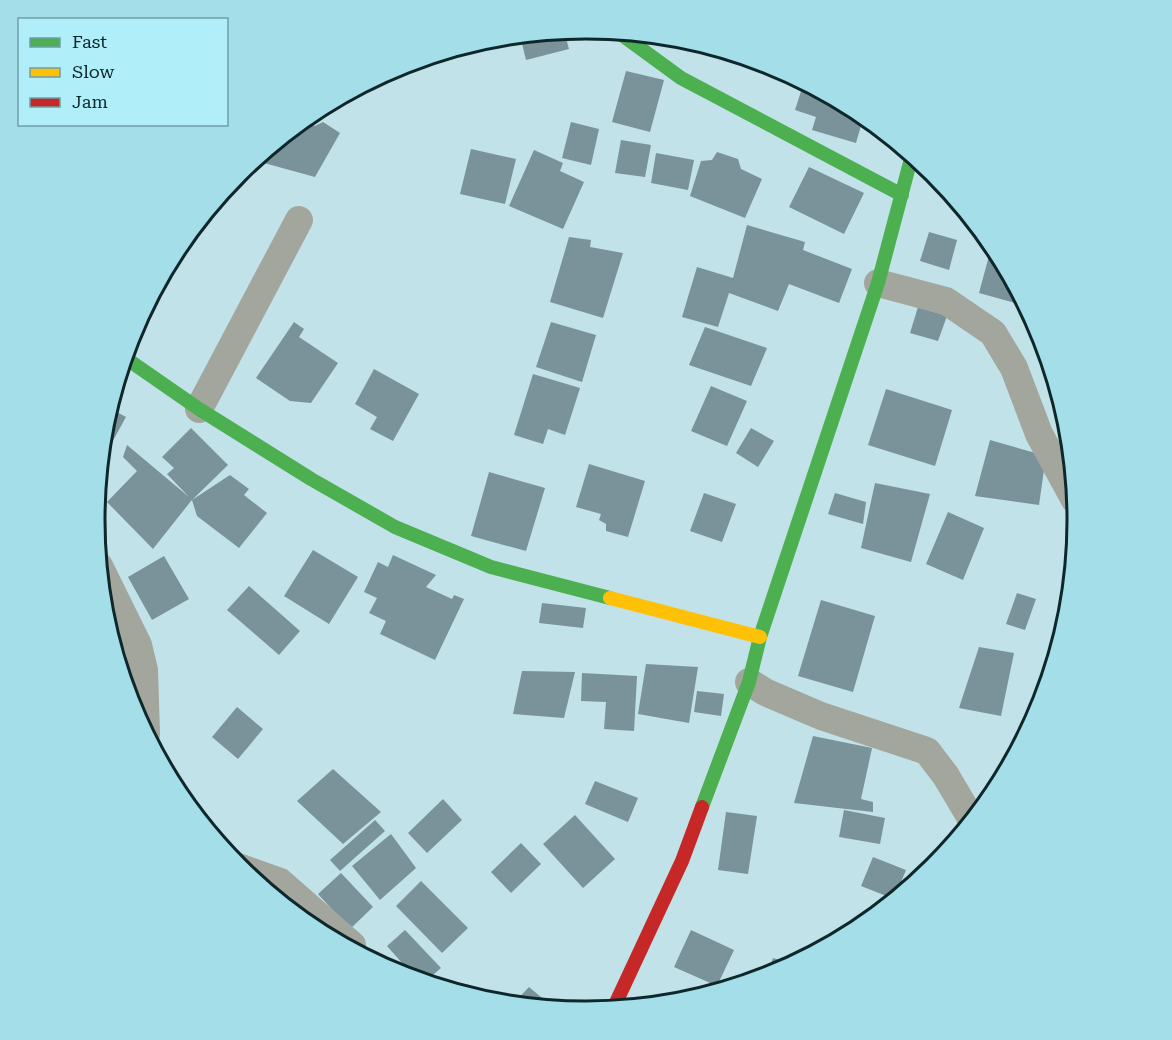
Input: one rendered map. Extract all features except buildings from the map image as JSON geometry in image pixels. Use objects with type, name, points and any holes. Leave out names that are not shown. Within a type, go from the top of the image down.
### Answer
[{"type":"street","points":[[631,41],[681,78],[902,195]]},
{"type":"street","points":[[617,1000],[682,861],[748,682],[760,637],[878,283],[910,164]]},
{"type":"street","points":[[199,410],[299,220]]},
{"type":"street","points":[[878,283],[946,301],[993,333],[1014,368],[1039,434],[1065,481]]},
{"type":"street","points":[[132,363],[199,410],[311,479],[395,527],[491,567],[760,637]]},
{"type":"street","points":[[110,588],[138,645],[144,670],[145,711]]},
{"type":"street","points":[[748,682],[765,692],[821,716],[927,751],[946,776],[968,813]]},
{"type":"street","points":[[262,876],[280,882],[337,931]]},
{"type":"traffic: fast","points":[[631,41],[681,78],[902,195]]},
{"type":"traffic: fast","points":[[702,807],[749,682],[760,637],[878,283],[910,164]]},
{"type":"traffic: fast","points":[[132,363],[199,409],[311,479],[395,527],[491,567],[610,598]]},
{"type":"traffic: slow","points":[[610,598],[760,637]]},
{"type":"traffic: jam","points":[[617,1000],[682,861],[702,807]]}]
